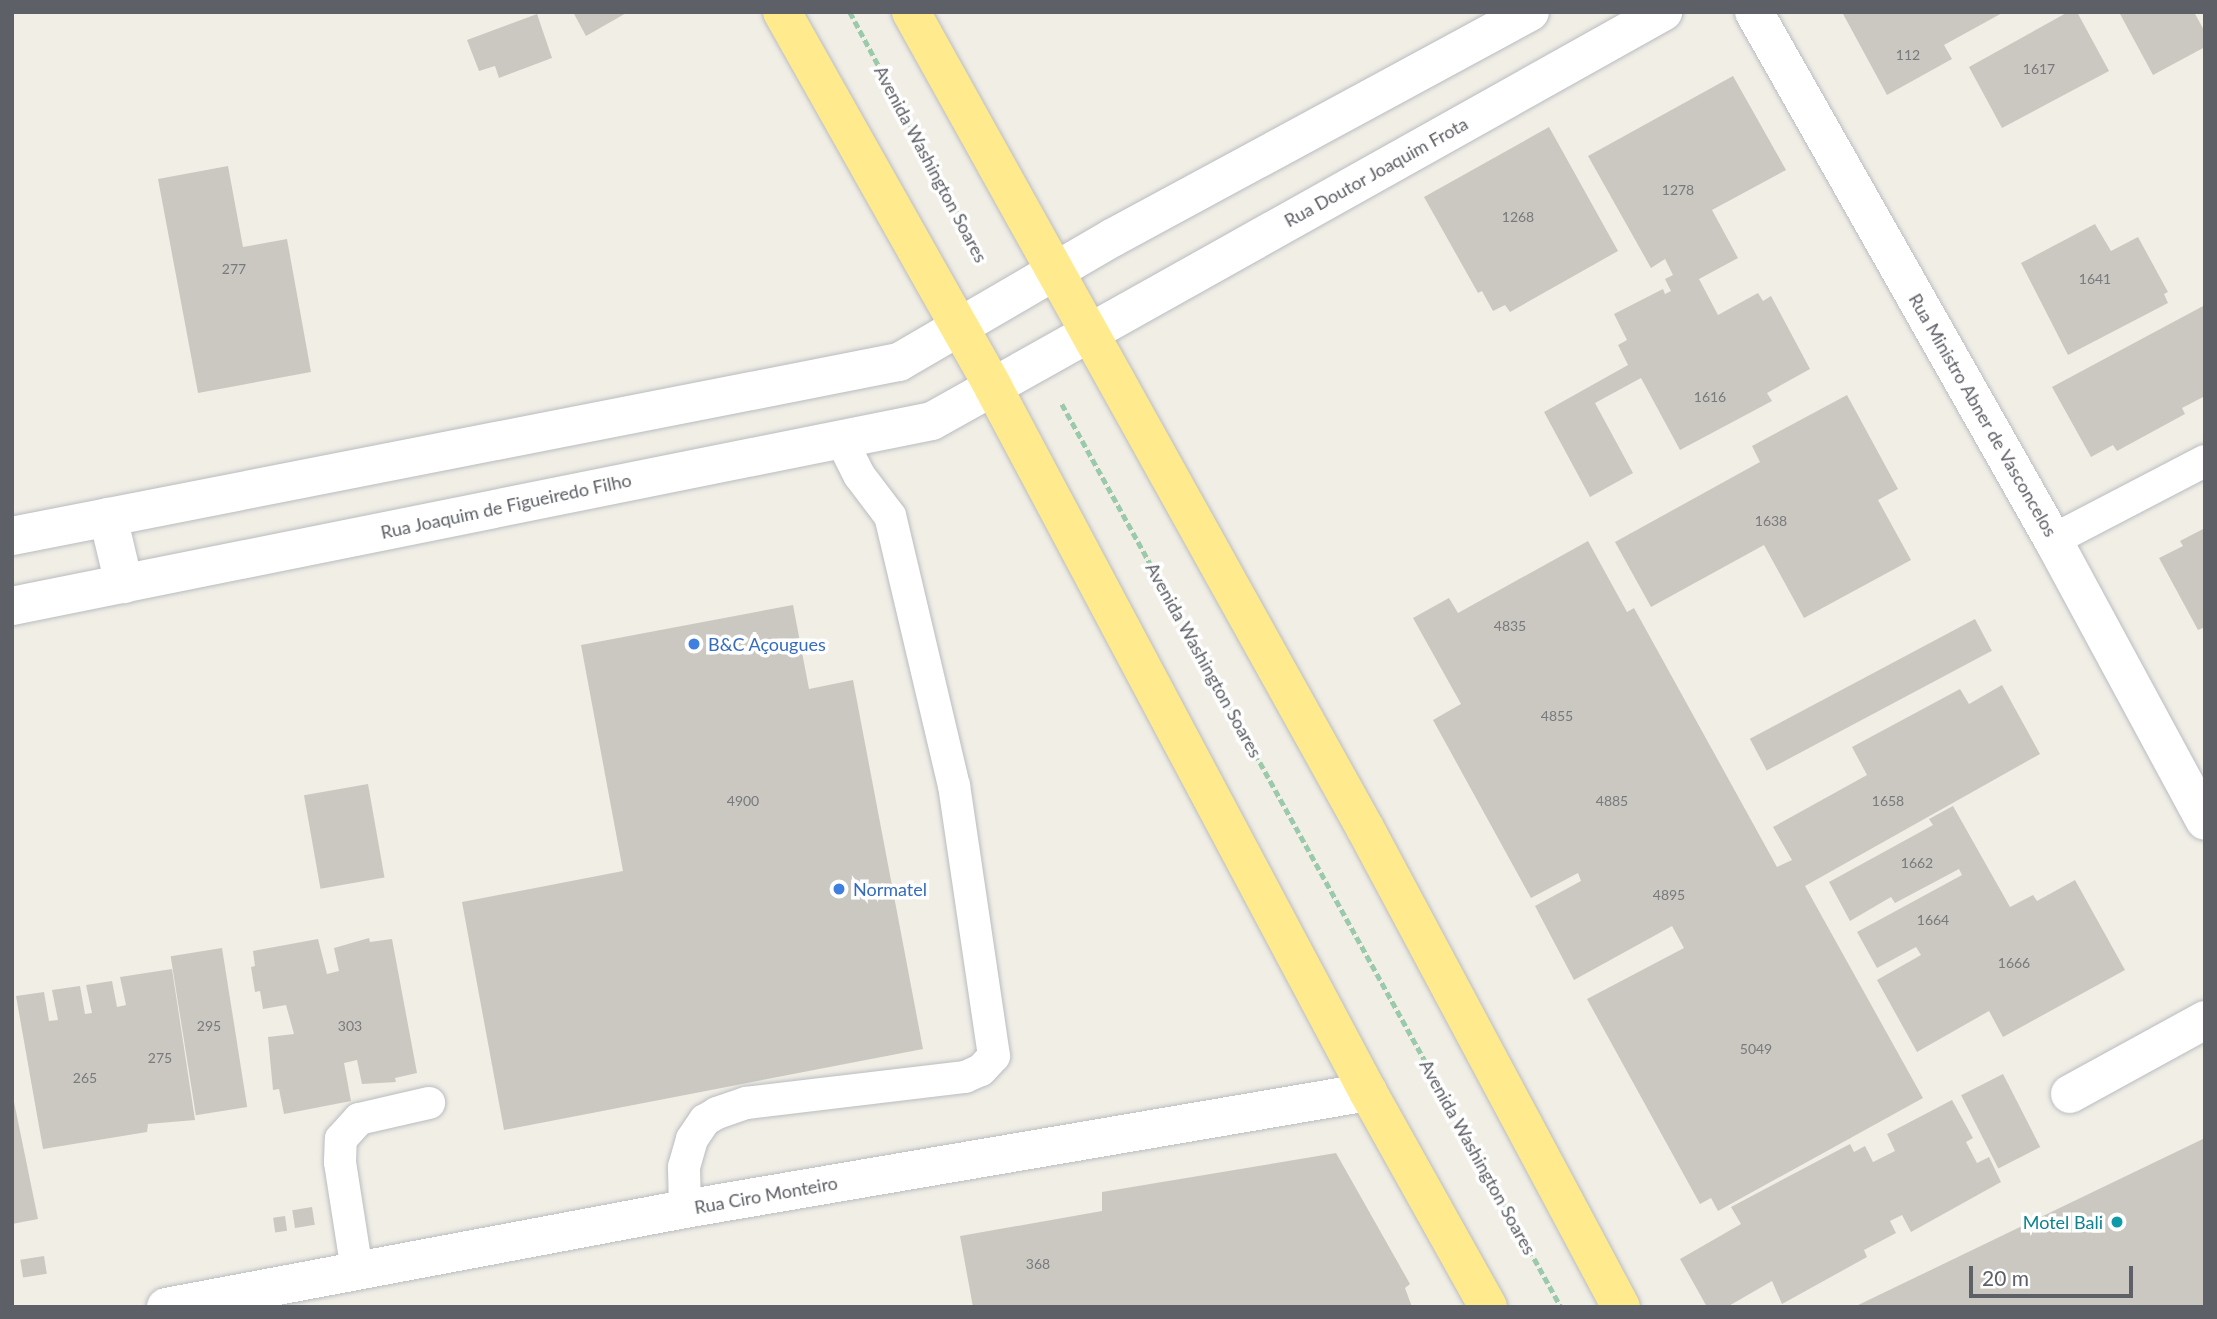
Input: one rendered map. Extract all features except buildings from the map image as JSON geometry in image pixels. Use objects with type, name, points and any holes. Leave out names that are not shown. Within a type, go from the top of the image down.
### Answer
[{"type":"highway","points":[[782,12],[993,387],[1368,1092],[1488,1307]]},
{"type":"highway","points":[[911,12],[1365,828],[1620,1307]]},
{"type":"main road","points":[[12,536],[899,362],[1055,271],[1530,12]]},
{"type":"main road","name":"Rua Doutor Joaquim Frota","points":[[1038,360],[1663,12]]},
{"type":"main road","name":"Rua Ministro Abner de Vasconcelos","points":[[1754,12],[2053,540],[2205,821]]},
{"type":"main road","name":"Rua Joaquim de Figueiredo Filho","points":[[12,606],[932,421],[1038,360]]},
{"type":"main road","points":[[108,517],[124,584]]},
{"type":"main road","points":[[2070,1094],[2205,1020]]},
{"type":"main road","name":"Rua Ciro Monteiro","points":[[166,1307],[685,1209],[1368,1092]]},
{"type":"lane","points":[[685,1209],[684,1167],[692,1139],[705,1120],[717,1113],[746,1103],[965,1077],[981,1070],[994,1056],[954,786],[890,516],[859,475],[841,439]]},
{"type":"lane","points":[[2053,540],[2205,461]]},
{"type":"lane","points":[[357,1271],[340,1163],[341,1139],[359,1119],[429,1103]]},
{"type":"path","name":"Avenida Washington Soares","points":[[850,12],[1005,301]]},
{"type":"path","name":"Avenida Washington Soares","points":[[1038,360],[1561,1307]]},
{"type":"place","name":"B&C Açougues","points":[[694,644]]},
{"type":"place","name":"Normatel","points":[[839,889]]},
{"type":"place","name":"Motel Bali","points":[[2117,1222]]}]
